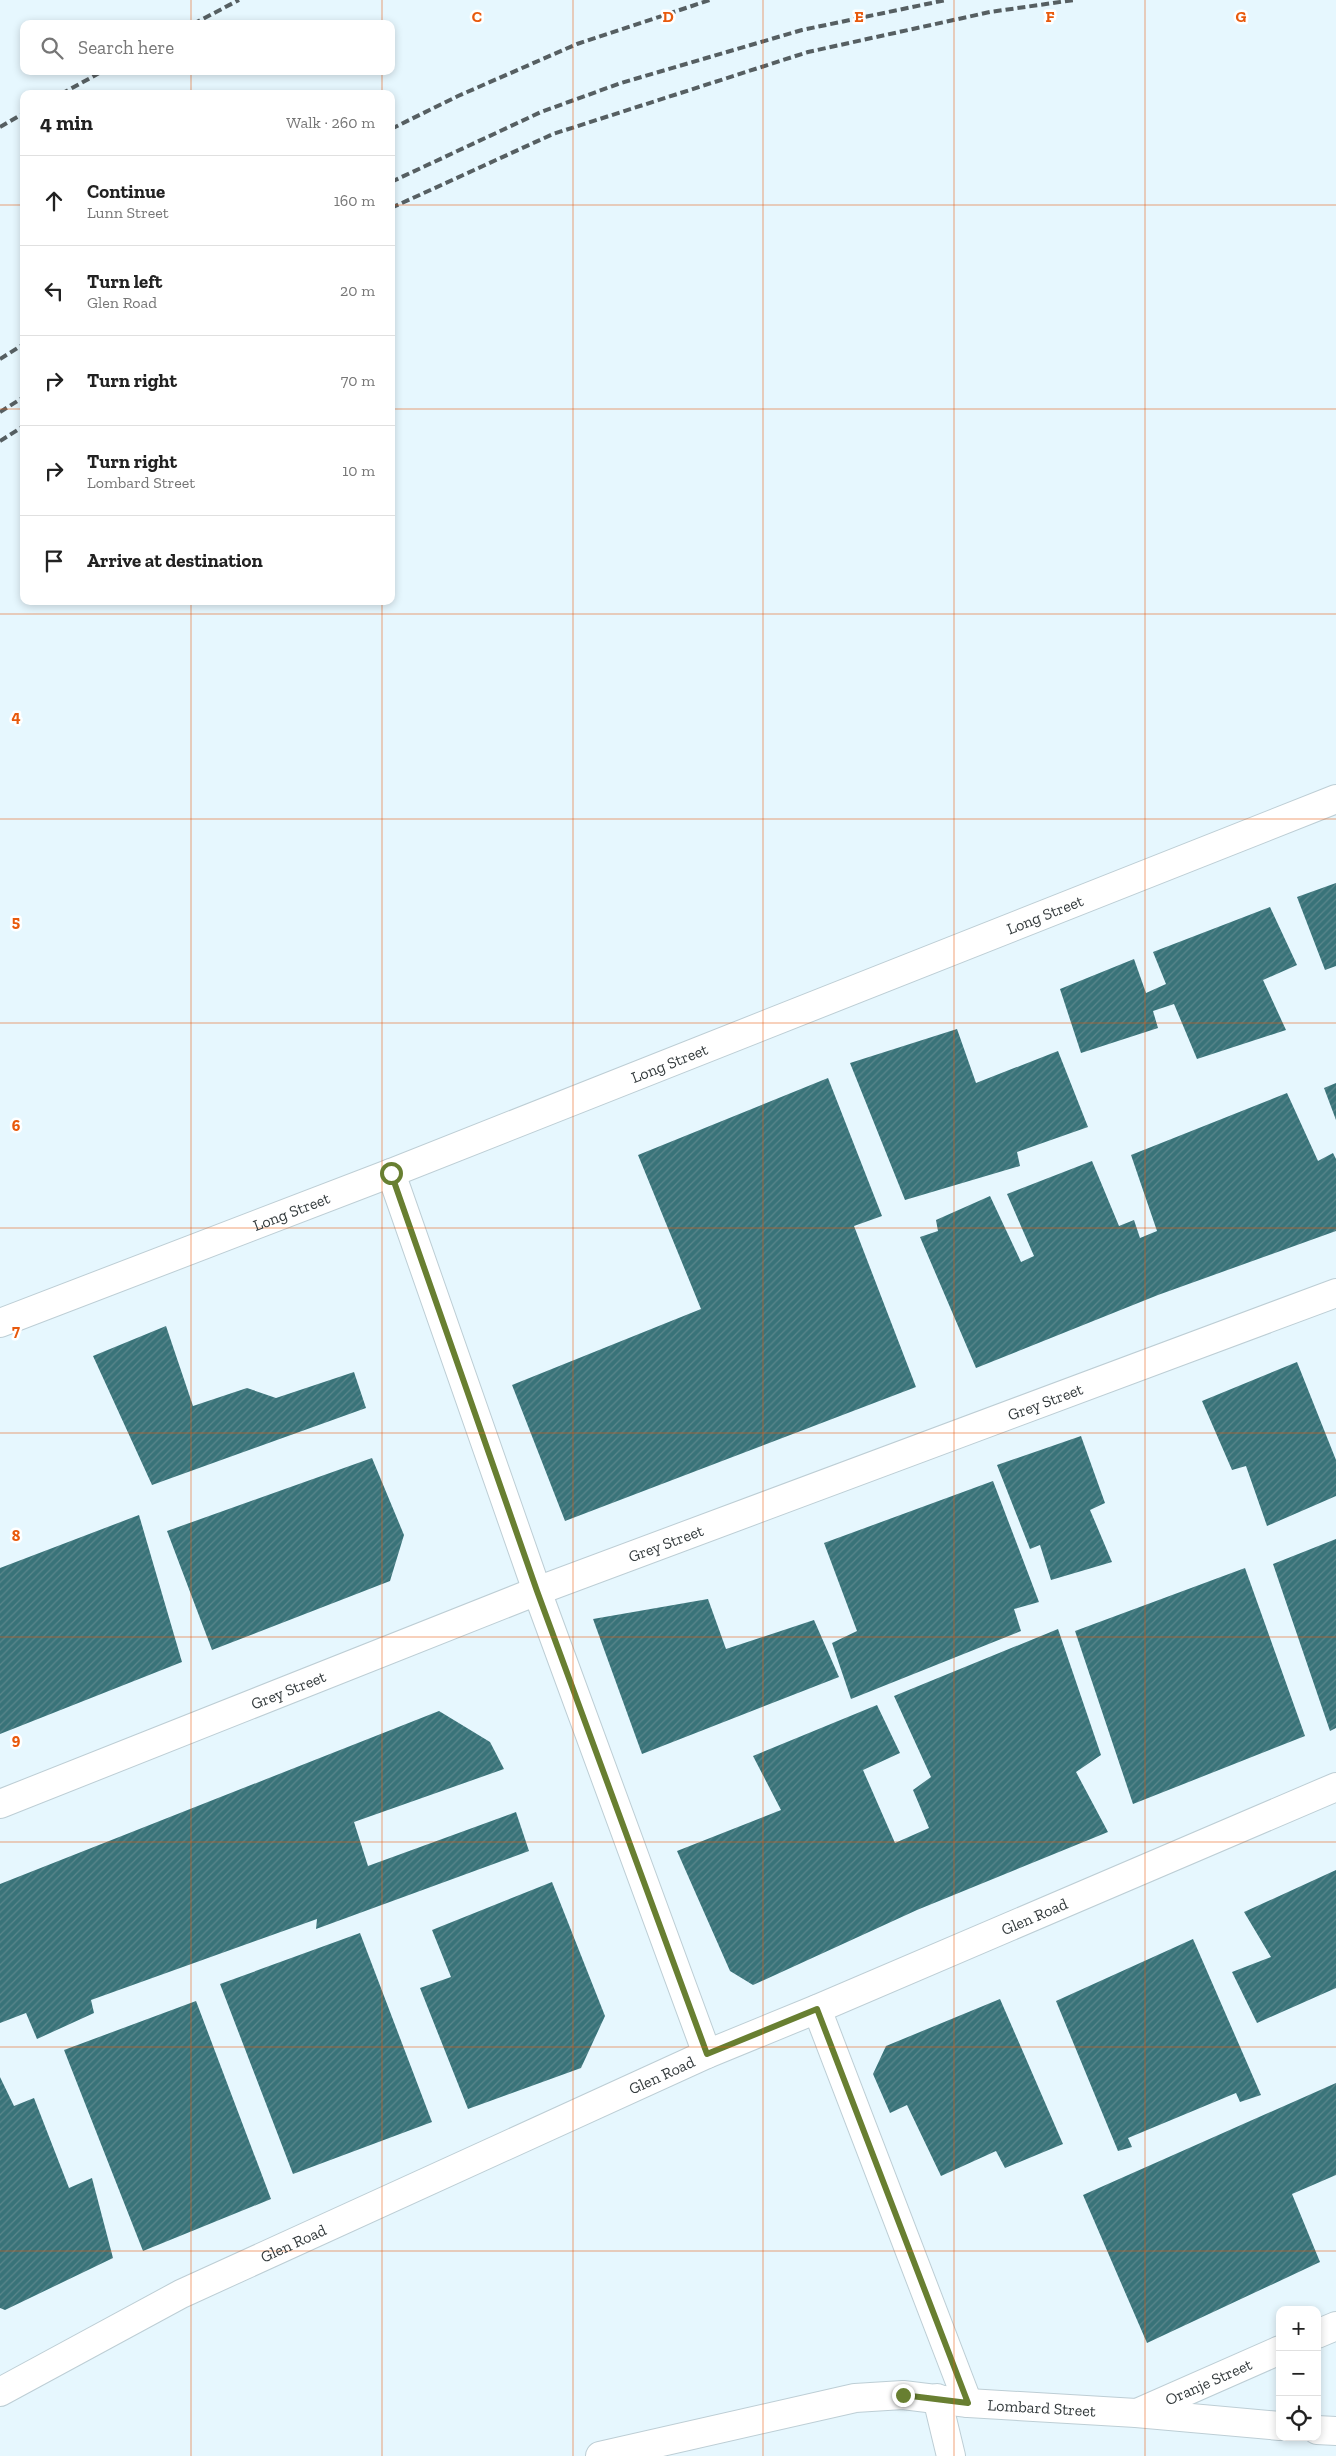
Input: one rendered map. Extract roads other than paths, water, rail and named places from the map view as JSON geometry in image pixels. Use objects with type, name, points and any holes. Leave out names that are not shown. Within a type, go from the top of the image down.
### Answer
[{"type":"street","name":"Long Street","points":[[0,1323],[391,1173],[1336,799]]},
{"type":"street","points":[[391,1173],[537,1591],[707,2054]]},
{"type":"street","name":"Grey Street","points":[[0,1804],[537,1591],[1336,1293]]},
{"type":"street","name":"Glen Road","points":[[0,2392],[181,2294],[707,2054],[817,2009],[1336,1787]]},
{"type":"street","points":[[817,2009],[968,2403]]},
{"type":"street","points":[[1321,2332],[1336,2326]]},
{"type":"street","name":"Oranje Street","points":[[1136,2413],[1278,2351]]},
{"type":"street","name":"Lombard Street","points":[[600,2456],[855,2398],[903,2395],[968,2403],[1136,2413],[1276,2426]]},
{"type":"street","points":[[937,2398],[951,2456]]},
{"type":"street","points":[[1321,2430],[1336,2431]]},
{"type":"railway","points":[[201,20],[239,0]]},
{"type":"railway","points":[[395,127],[458,96],[577,44],[710,0]]},
{"type":"railway","points":[[395,180],[541,112],[621,83],[802,30],[946,0]]},
{"type":"railway","points":[[395,206],[553,134],[808,52],[990,12],[1074,0]]},
{"type":"railway","points":[[68,90],[96,75]]},
{"type":"railway","points":[[0,127],[20,115]]},
{"type":"railway","points":[[0,359],[20,346]]},
{"type":"railway","points":[[0,412],[20,400]]},
{"type":"railway","points":[[0,441],[20,428]]}]
